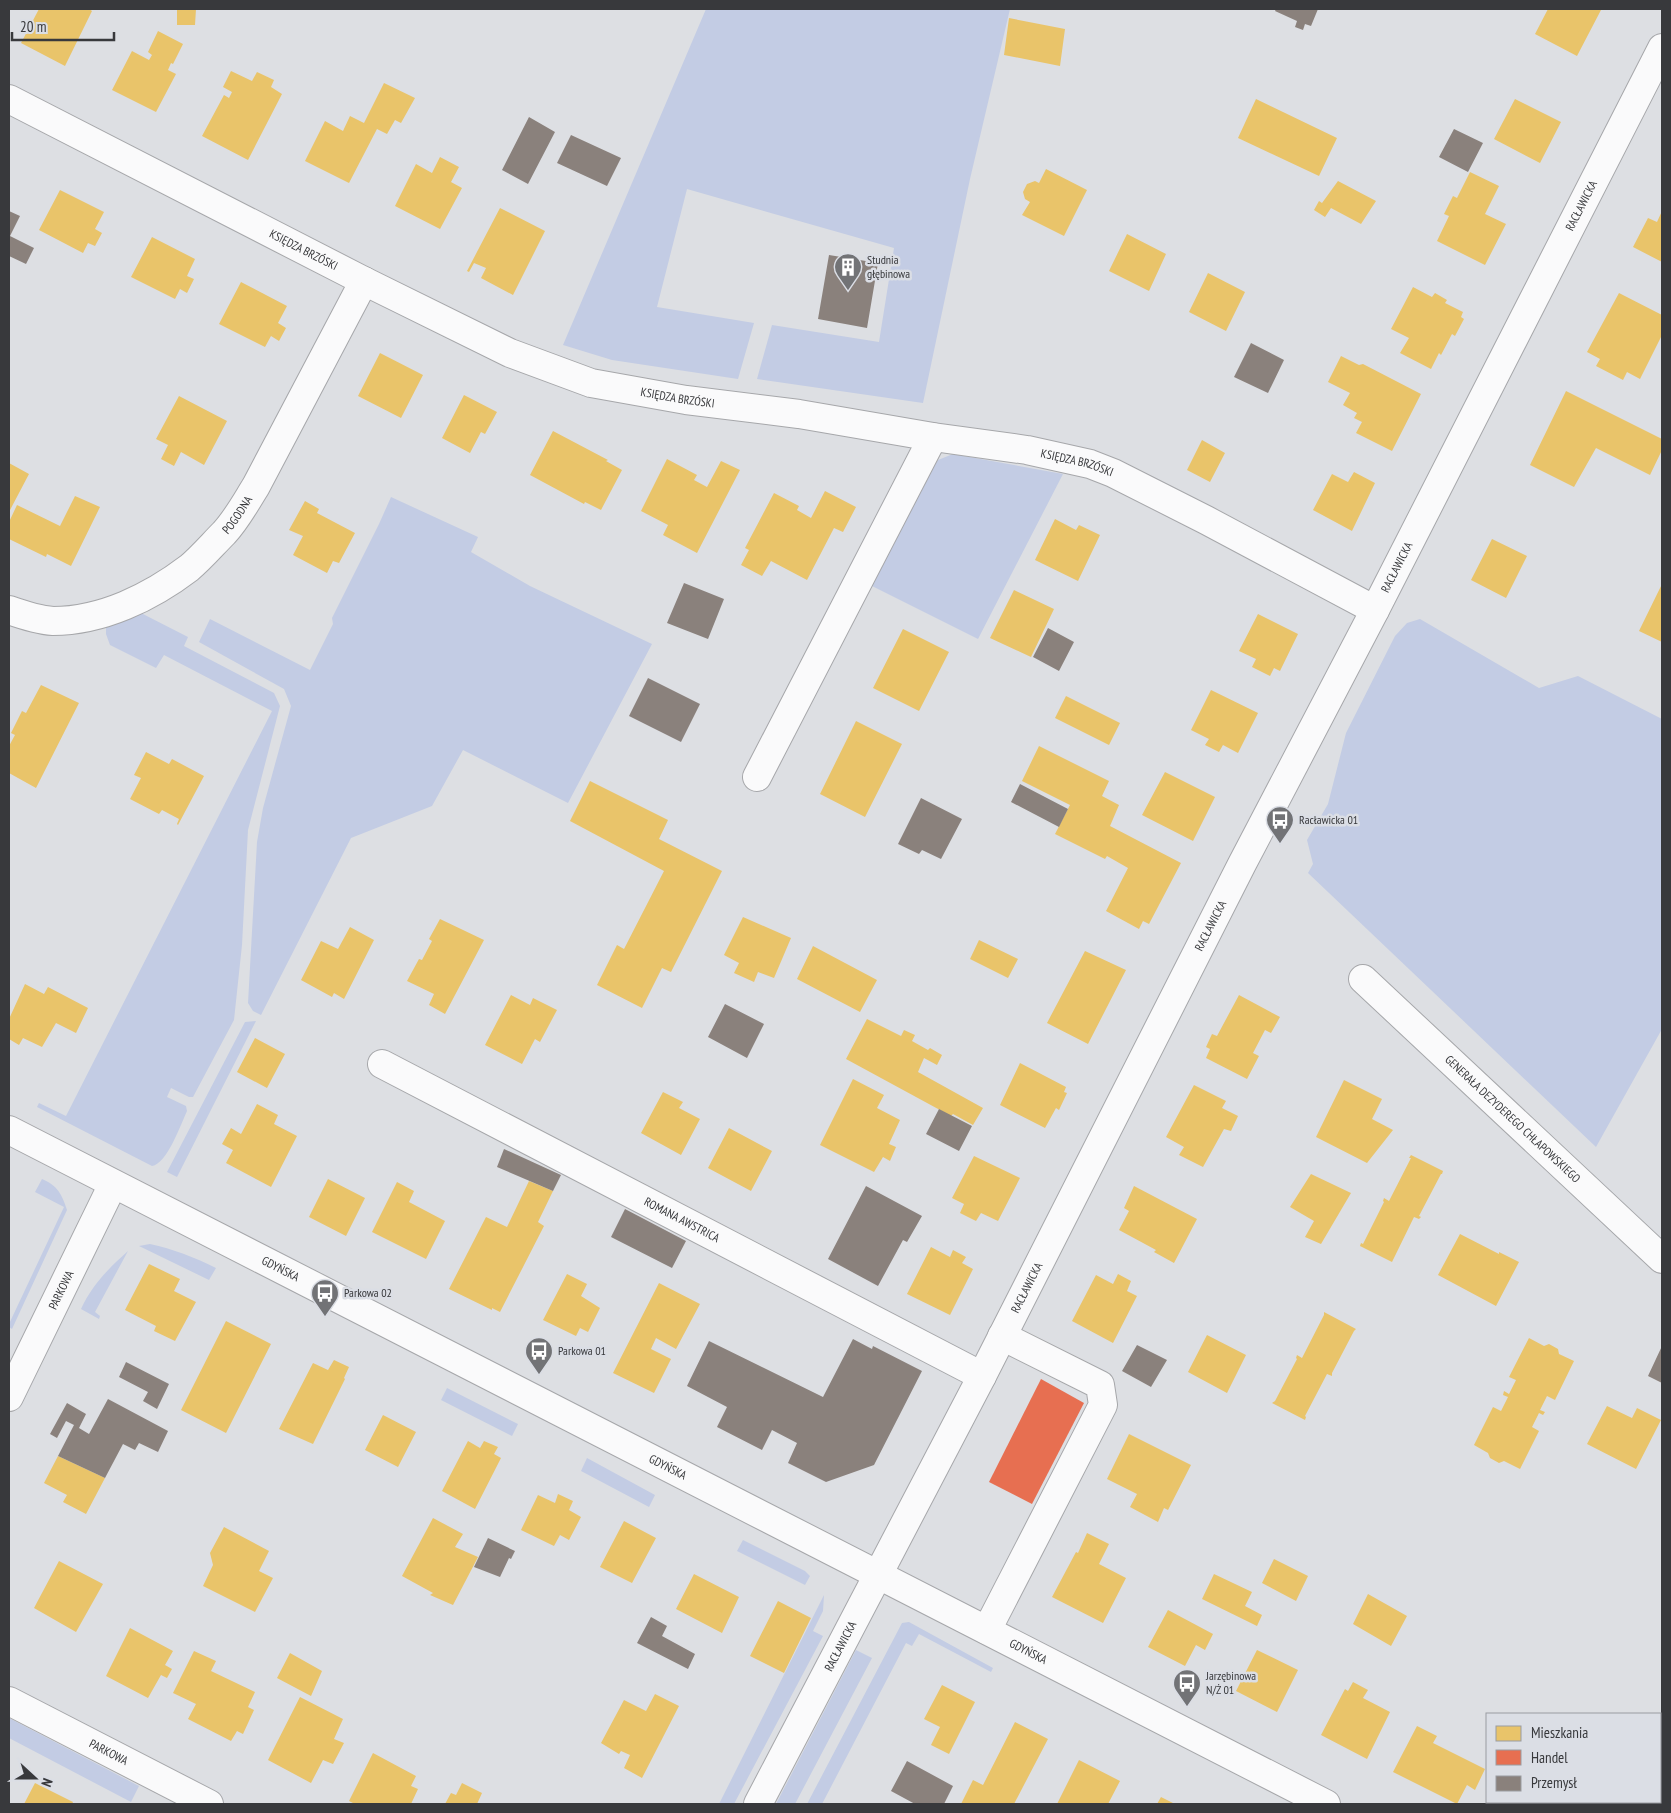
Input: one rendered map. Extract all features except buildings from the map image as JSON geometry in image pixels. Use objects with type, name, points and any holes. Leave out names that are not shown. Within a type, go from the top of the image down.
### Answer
[{"type":"street","name":"RACŁAWICKA","points":[[758,1804],[982,1376],[1242,864],[1662,48]]},
{"type":"street","name":"KSIĘDZA BRZÓSKI","points":[[9,99],[364,281],[510,353],[591,383],[686,400],[799,414],[932,437],[1028,450],[1069,459],[1102,469],[1206,520],[1374,610]]},
{"type":"street","name":"POGODNA","points":[[9,610],[28,617],[51,621],[90,616],[120,608],[142,598],[190,567],[224,532],[244,505],[364,281]]},
{"type":"street","points":[[757,777],[932,437]]},
{"type":"street","name":"GENERAŁA DEZYDEREGO CHŁAPOWSKIEGO","points":[[1363,979],[1662,1259]]},
{"type":"street","name":"ROMANA AWSTRICA","points":[[382,1064],[982,1376]]},
{"type":"street","name":"GDYŃSKA","points":[[9,1130],[1326,1804]]},
{"type":"street","name":"PARKOWA","points":[[9,1396],[113,1184]]},
{"type":"street","points":[[987,1630],[1103,1405],[1100,1385],[1002,1336]]},
{"type":"street","name":"PARKOWA","points":[[9,1701],[208,1804]]},
{"type":"shaded area","points":[[706,9],[1010,9],[970,179],[923,403],[757,379],[772,325],[879,342],[894,248],[687,189],[657,307],[754,323],[738,379],[612,360],[563,345]]},
{"type":"shaded area","points":[[953,454],[1063,474],[978,639],[868,584],[922,477],[938,460]]},
{"type":"shaded area","points":[[391,497],[478,537],[471,552],[530,586],[652,644],[568,803],[463,750],[432,806],[351,838],[261,1015],[253,1011],[248,1003],[257,842],[263,808],[291,706],[284,689],[199,642],[210,619],[310,670],[333,624],[332,618]]},
{"type":"shaded area","points":[[139,612],[188,637],[184,646],[274,693],[280,706],[248,830],[242,945],[234,1020],[193,1097],[189,1097],[171,1088],[167,1097],[186,1106],[187,1111],[168,1151],[158,1164],[152,1166],[37,1107],[39,1103],[66,1116],[272,711],[164,655],[156,668],[110,645],[106,634],[106,625]]},
{"type":"shaded area","points":[[1420,619],[1539,688],[1578,676],[1662,719],[1662,1029],[1596,1147],[1308,873],[1313,864],[1307,840],[1328,804],[1346,733],[1395,636],[1407,623]]},
{"type":"shaded area","points":[[256,1021],[177,1177],[167,1172],[245,1022]]},
{"type":"shaded area","points":[[42,1179],[52,1184],[58,1191],[67,1210],[12,1329],[9,1327],[9,1324],[64,1207],[35,1192]]},
{"type":"shaded area","points":[[150,1244],[200,1260],[216,1268],[209,1280],[139,1246]]},
{"type":"shaded area","points":[[128,1251],[95,1312],[100,1316],[99,1319],[81,1309],[90,1292],[102,1277]]},
{"type":"shaded area","points":[[447,1388],[518,1424],[512,1436],[441,1400]]},
{"type":"shaded area","points":[[587,1458],[655,1495],[649,1507],[581,1471]]},
{"type":"shaded area","points":[[743,1540],[805,1571],[810,1576],[805,1585],[737,1551]]},
{"type":"shaded area","points":[[824,1595],[823,1611],[813,1631],[823,1636],[734,1804],[719,1804]]},
{"type":"shaded area","points":[[909,1622],[993,1668],[991,1672],[919,1634],[912,1646],[906,1643],[822,1804],[807,1804],[902,1623]]},
{"type":"shaded area","points":[[856,1650],[872,1658],[795,1804],[776,1804]]},
{"type":"shaded area","points":[[9,1718],[139,1786],[131,1802],[9,1738]]},
{"type":"place","name":"Studnia głębinowa","points":[[848,291]]},
{"type":"place","name":"Racławicka 01","points":[[1280,844]]},
{"type":"place","name":"Parkowa 02","points":[[325,1317]]},
{"type":"place","name":"Parkowa 01","points":[[539,1375]]},
{"type":"place","name":"Jarzębinowa N/Ż 01","points":[[1187,1707]]}]
